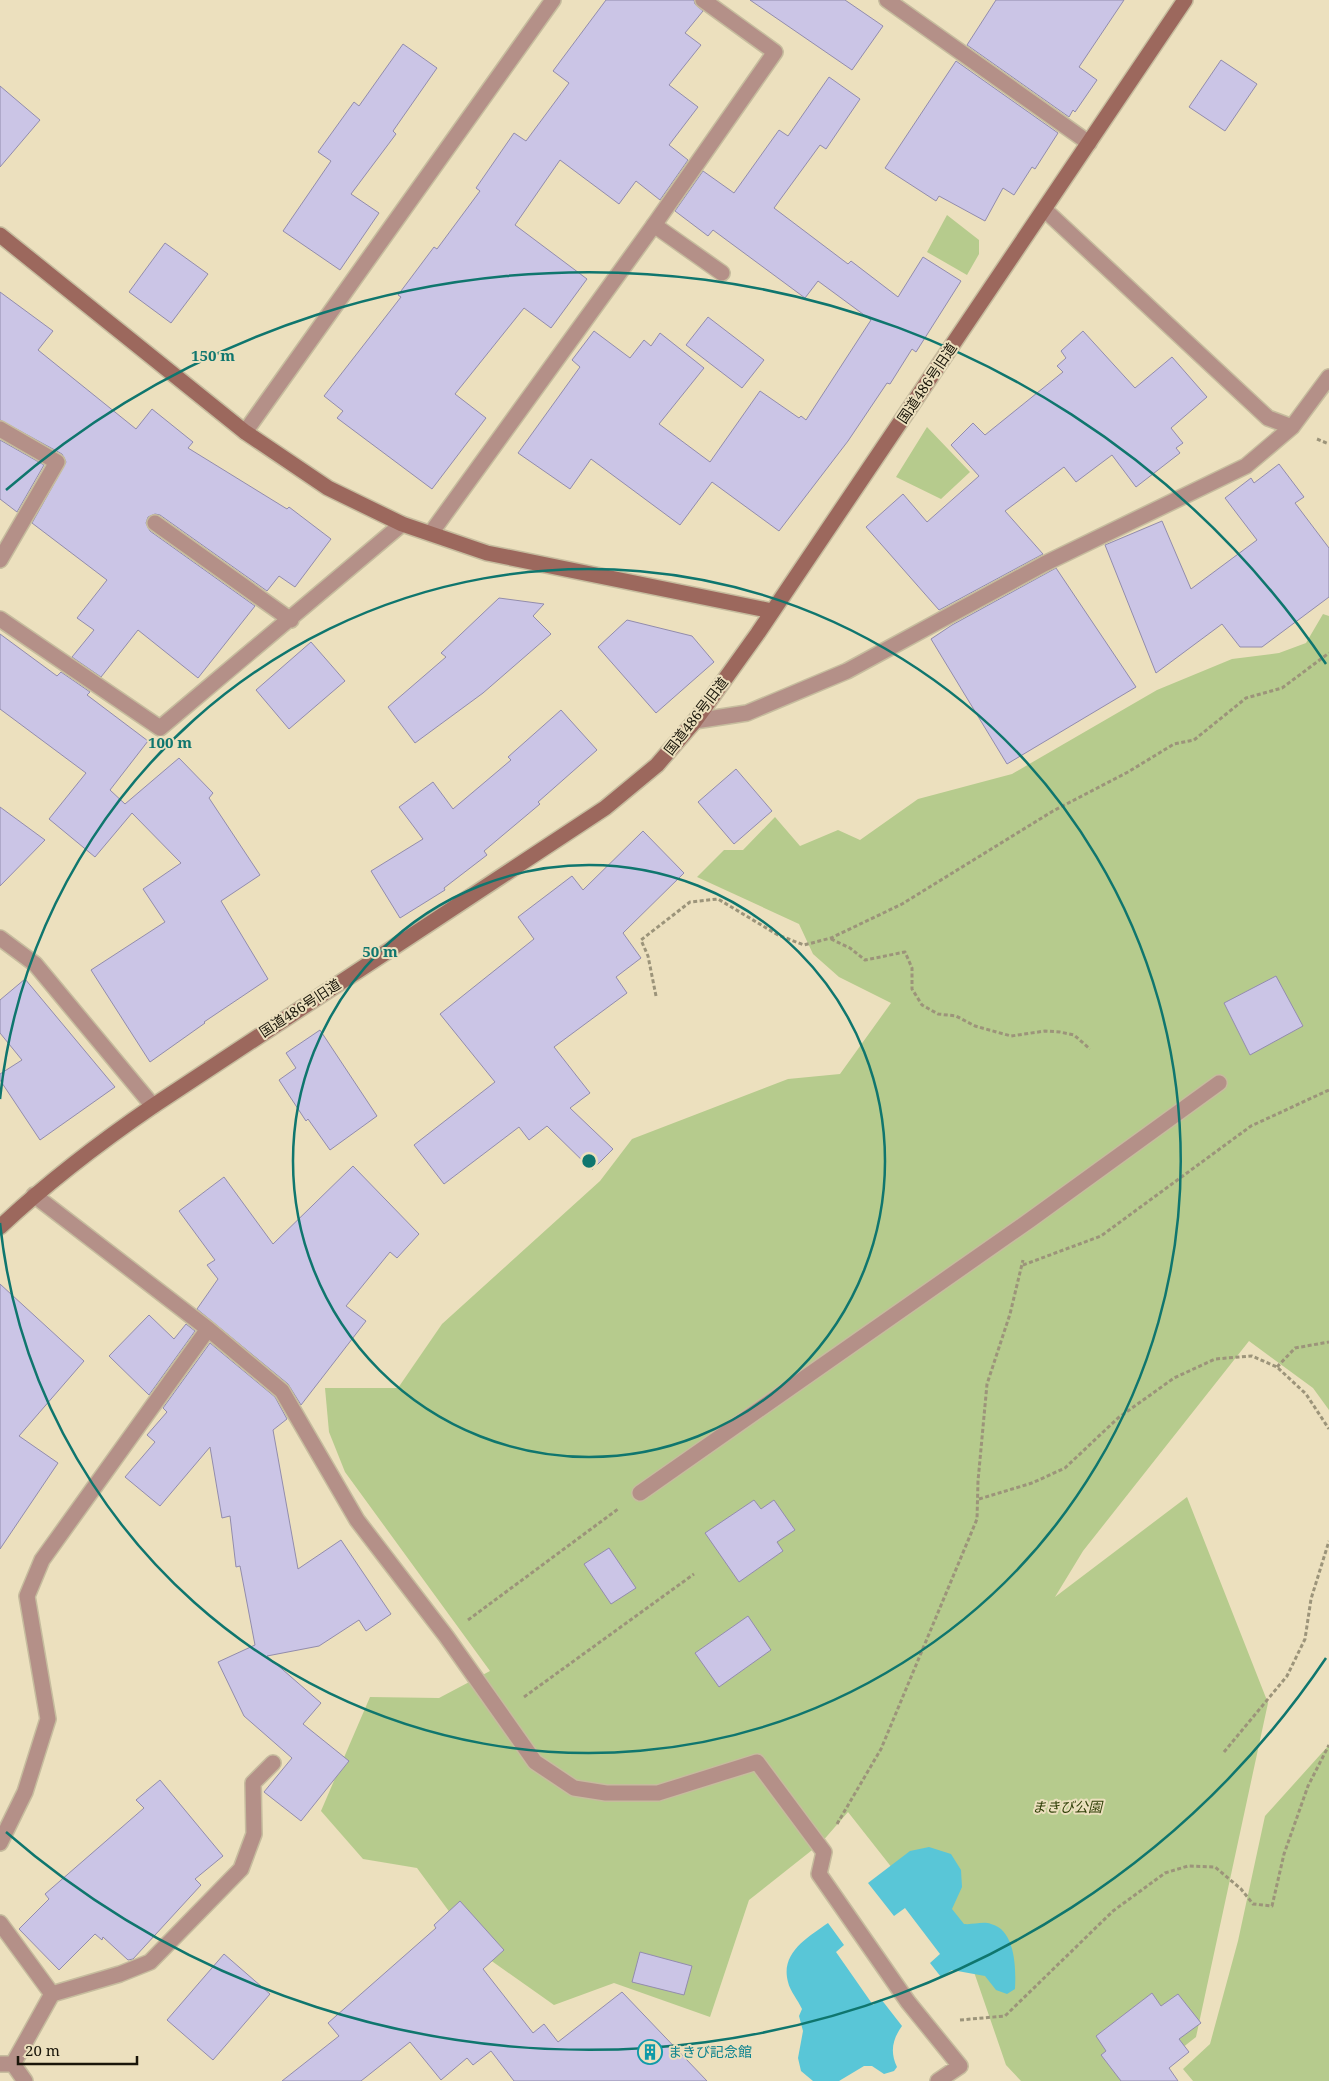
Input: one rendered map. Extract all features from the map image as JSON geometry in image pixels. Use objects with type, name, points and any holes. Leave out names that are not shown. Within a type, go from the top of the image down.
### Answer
[{"type":"street","points":[[244,432],[553,0]]},
{"type":"street","points":[[431,533],[654,225],[775,52],[703,0]]},
{"type":"street","points":[[887,0],[1089,144]]},
{"type":"street","name":"国道486号旧道","points":[[0,1226],[34,1195],[88,1151],[153,1106],[605,808],[657,765],[695,721],[772,611],[1045,210],[1185,0]]},
{"type":"street","points":[[1045,210],[1268,418],[1292,427]]},
{"type":"street","points":[[654,225],[722,273]]},
{"type":"street","points":[[0,235],[244,432],[328,488],[402,524],[487,553],[772,611]]},
{"type":"street","points":[[695,721],[746,713],[847,671],[1044,564],[1246,466],[1292,427],[1329,377]]},
{"type":"street","points":[[0,429],[57,462],[0,560]]},
{"type":"street","points":[[155,522],[290,620]]},
{"type":"street","points":[[0,619],[160,728],[402,524]]},
{"type":"street","points":[[0,938],[35,964],[153,1106]]},
{"type":"street","points":[[640,1493],[1030,1220],[1219,1083]]},
{"type":"street","points":[[34,1195],[208,1329],[282,1391],[357,1520],[446,1636],[535,1762],[574,1788],[606,1794],[658,1794],[757,1762],[824,1852],[819,1874],[908,2002],[960,2066],[938,2081]]},
{"type":"street","points":[[0,1843],[25,1792],[48,1719],[27,1596],[42,1560],[208,1329]]},
{"type":"street","points":[[26,2081],[7,2064],[52,1994],[120,1974],[150,1962],[241,1869],[254,1834],[253,1783],[274,1763]]},
{"type":"street","points":[[0,1923],[52,1994]]},
{"type":"path","points":[[656,996],[648,956],[641,940],[690,902],[718,899],[778,935],[804,945],[831,938],[902,904],[1053,811],[1128,772],[1174,744],[1194,740],[1246,698],[1282,688],[1329,653]]},
{"type":"path","points":[[831,938],[850,948],[865,960],[905,952],[912,968],[912,989],[922,1006],[938,1014],[956,1016],[975,1026],[1011,1036],[1045,1030],[1074,1035],[1090,1049]]},
{"type":"path","points":[[824,1852],[837,1824],[880,1749],[977,1519],[978,1481],[987,1384],[1010,1314],[1023,1265],[1101,1236],[1251,1126],[1329,1090]]},
{"type":"path","points":[[1277,1367],[1295,1348],[1329,1342]]},
{"type":"path","points":[[978,1499],[1032,1483],[1065,1468],[1082,1450],[1134,1406],[1174,1378],[1214,1358],[1252,1356],[1277,1367],[1306,1394],[1329,1429]]},
{"type":"path","points":[[446,1636],[640,1493]]},
{"type":"path","points":[[1224,1752],[1287,1676],[1305,1639],[1311,1599],[1329,1541]]},
{"type":"path","points":[[501,1713],[694,1574]]},
{"type":"path","points":[[932,2031],[950,2021],[1005,2016],[1113,1911],[1165,1873],[1188,1866],[1215,1867],[1240,1888],[1253,1904],[1272,1906],[1284,1854],[1308,1786],[1329,1745]]},
{"type":"green space","points":[[947,215],[979,240],[979,254],[967,275],[927,252]]},
{"type":"green space","points":[[927,427],[970,472],[941,499],[896,477]]},
{"type":"green space","name":"まきび公園","points":[[1323,614],[1329,616],[1329,1410],[1313,1388],[1249,1341],[1083,1551],[1055,1597],[1187,1497],[1268,1703],[1196,2037],[1140,2081],[1021,2081],[1006,2065],[974,1972],[848,1812],[821,1843],[749,1900],[710,2017],[614,1983],[554,2005],[479,1952],[417,1868],[363,1859],[321,1811],[370,1697],[439,1698],[490,1671],[345,1472],[329,1432],[325,1388],[398,1388],[442,1324],[600,1181],[632,1139],[788,1079],[840,1074],[891,1003],[839,977],[813,954],[799,924],[697,877],[724,850],[743,850],[775,817],[800,846],[838,830],[860,840],[918,799],[1012,774],[1157,690],[1232,659],[1279,653],[1306,643]]},
{"type":"green space","points":[[1329,1745],[1329,2081],[1193,2081],[1183,2069],[1210,2044],[1238,1941],[1265,1816]]},
{"type":"water","points":[[929,1847],[951,1854],[961,1870],[962,1887],[952,1909],[964,1924],[991,1924],[999,1928],[1010,1942],[1013,1952],[1015,1989],[1007,1994],[996,1990],[985,1976],[952,1970],[941,1977],[930,1963],[940,1954],[905,1908],[894,1916],[868,1883],[910,1851]]},
{"type":"water","points":[[828,1923],[844,1945],[836,1952],[873,2005],[881,1999],[902,2026],[893,2046],[893,2056],[897,2067],[894,2071],[884,2074],[872,2066],[864,2066],[839,2081],[813,2081],[801,2071],[798,2058],[803,2031],[799,2016],[802,2009],[788,1982],[788,1963],[792,1954],[804,1940]]},
{"type":"building","points":[[606,0],[694,0],[695,4],[703,11],[685,33],[701,45],[669,85],[698,107],[669,145],[688,160],[660,200],[636,181],[619,204],[560,160],[515,225],[587,279],[551,328],[524,308],[455,394],[486,418],[432,489],[337,418],[343,411],[324,396],[401,297],[398,295],[434,247],[437,249],[480,191],[476,188],[514,133],[526,141],[569,83],[553,71]]},
{"type":"building","points":[[750,0],[845,0],[883,26],[852,70]]},
{"type":"building","points":[[996,0],[1124,0],[1079,67],[1097,80],[1075,112],[1073,110],[1069,117],[967,45]]},
{"type":"building","points":[[403,44],[437,68],[393,131],[396,134],[351,194],[379,213],[340,270],[283,231],[331,161],[318,152],[354,102],[359,106]]},
{"type":"building","points":[[1221,60],[1257,84],[1225,131],[1189,107]]},
{"type":"building","points":[[956,61],[1058,133],[1035,169],[1032,167],[1014,195],[1003,188],[985,221],[939,196],[936,201],[885,168]]},
{"type":"building","points":[[829,77],[860,99],[826,149],[820,145],[774,208],[848,264],[851,261],[898,297],[923,257],[961,281],[916,352],[912,349],[890,384],[887,383],[848,441],[779,531],[712,482],[680,525],[591,459],[570,489],[518,453],[580,367],[572,360],[594,331],[630,358],[644,340],[651,346],[660,333],[704,368],[659,424],[710,462],[760,391],[799,418],[801,416],[806,420],[871,320],[818,281],[805,298],[713,230],[708,236],[675,211],[703,171],[734,193],[779,130],[788,136]]},
{"type":"building","points":[[0,86],[40,120],[0,167]]},
{"type":"building","points":[[165,243],[208,274],[171,323],[129,292]]},
{"type":"building","points":[[0,292],[53,331],[38,350],[136,429],[152,409],[193,442],[188,448],[287,509],[289,507],[331,539],[295,587],[279,576],[267,591],[160,515],[155,514],[148,517],[146,523],[150,531],[255,606],[198,678],[138,630],[101,677],[72,657],[94,630],[77,618],[107,580],[32,523],[66,462],[62,454],[0,420]]},
{"type":"building","points":[[708,317],[764,360],[742,388],[686,345]]},
{"type":"building","points":[[1083,331],[1135,388],[1172,357],[1207,397],[1171,428],[1183,443],[1176,448],[1180,453],[1136,487],[1112,455],[1076,482],[1064,467],[1005,511],[1043,554],[939,610],[866,527],[903,494],[927,522],[979,476],[951,445],[973,423],[985,435],[1063,372],[1057,366],[1066,358],[1061,351]]},
{"type":"building","points":[[0,440],[44,465],[17,512],[0,499]]},
{"type":"building","points":[[1279,464],[1304,497],[1295,503],[1329,548],[1329,597],[1262,647],[1240,647],[1222,624],[1156,673],[1105,545],[1162,521],[1191,589],[1257,540],[1225,498],[1251,478],[1254,483]]},
{"type":"building","points":[[1056,568],[1136,687],[1007,764],[931,639],[952,625]]},
{"type":"building","points":[[499,598],[544,604],[533,616],[551,634],[483,693],[415,743],[388,707],[446,657],[441,653]]},
{"type":"building","points":[[627,620],[692,636],[714,662],[656,713],[598,647]]},
{"type":"building","points":[[0,634],[57,676],[61,672],[90,692],[87,695],[148,741],[110,790],[125,804],[179,758],[213,793],[209,798],[260,875],[221,901],[268,979],[204,1022],[150,1062],[91,970],[165,922],[143,889],[181,863],[132,813],[95,857],[49,819],[86,773],[0,709]]},
{"type":"building","points":[[311,642],[345,681],[289,729],[256,690]]},
{"type":"building","points":[[561,710],[597,750],[538,802],[540,804],[484,851],[487,855],[444,888],[445,890],[400,918],[371,871],[423,839],[399,807],[433,782],[453,809],[511,760],[508,757]]},
{"type":"building","points":[[736,769],[772,811],[734,844],[698,802]]},
{"type":"building","points":[[0,807],[45,840],[0,886]]},
{"type":"building","points":[[643,831],[684,873],[623,933],[641,958],[616,977],[627,993],[554,1047],[590,1093],[570,1108],[613,1149],[592,1170],[547,1126],[529,1140],[519,1127],[444,1184],[414,1145],[495,1082],[440,1014],[534,939],[518,917],[572,876],[583,890]]},
{"type":"building","points":[[1276,976],[1303,1026],[1250,1055],[1224,1003]]},
{"type":"building","points":[[25,979],[115,1087],[40,1140],[0,1080],[0,1074],[22,1060],[0,1033],[0,1000]]},
{"type":"building","points":[[320,1030],[377,1116],[330,1150],[308,1119],[306,1121],[279,1080],[296,1068],[286,1053]]},
{"type":"building","points":[[353,1166],[419,1234],[397,1258],[390,1252],[346,1306],[366,1321],[301,1405],[288,1384],[197,1309],[218,1279],[207,1265],[215,1260],[179,1211],[224,1177],[273,1244]]},
{"type":"building","points":[[0,1284],[84,1361],[19,1436],[58,1463],[0,1549]]},
{"type":"building","points":[[149,1315],[174,1339],[186,1324],[195,1331],[149,1395],[109,1356]]},
{"type":"building","points":[[210,1343],[275,1397],[287,1419],[273,1430],[298,1569],[341,1540],[391,1614],[366,1631],[359,1620],[319,1646],[267,1656],[321,1703],[303,1724],[349,1761],[301,1821],[264,1792],[292,1758],[244,1716],[218,1662],[255,1645],[240,1566],[236,1567],[230,1516],[222,1518],[210,1447],[160,1506],[125,1477],[155,1442],[147,1435],[167,1412],[163,1408]]},
{"type":"building","points":[[754,1500],[761,1509],[774,1500],[795,1530],[777,1542],[783,1551],[739,1582],[705,1533]]},
{"type":"building","points":[[609,1548],[636,1588],[611,1604],[584,1564]]},
{"type":"building","points":[[748,1616],[771,1650],[719,1687],[695,1653]]},
{"type":"building","points":[[160,1780],[223,1856],[195,1879],[201,1885],[133,1959],[128,1960],[103,1937],[102,1940],[95,1934],[59,1970],[19,1929],[49,1899],[45,1894],[144,1808],[136,1800]]},
{"type":"building","points":[[460,1901],[504,1950],[483,1969],[533,2033],[544,2024],[558,2042],[622,1992],[707,2081],[514,2081],[491,2051],[473,2065],[467,2058],[441,2080],[410,2042],[361,2081],[282,2081],[339,2036],[328,2023],[436,1928],[434,1925]]},
{"type":"building","points":[[640,1952],[692,1966],[684,1995],[632,1982]]},
{"type":"building","points":[[224,1954],[270,1994],[213,2060],[167,2020]]},
{"type":"building","points":[[1152,1993],[1161,2006],[1178,1994],[1201,2023],[1179,2039],[1189,2052],[1169,2068],[1178,2081],[1121,2081],[1101,2055],[1106,2051],[1096,2036]]},
{"type":"place","name":"まきび記念館","points":[[650,2052]]}]
